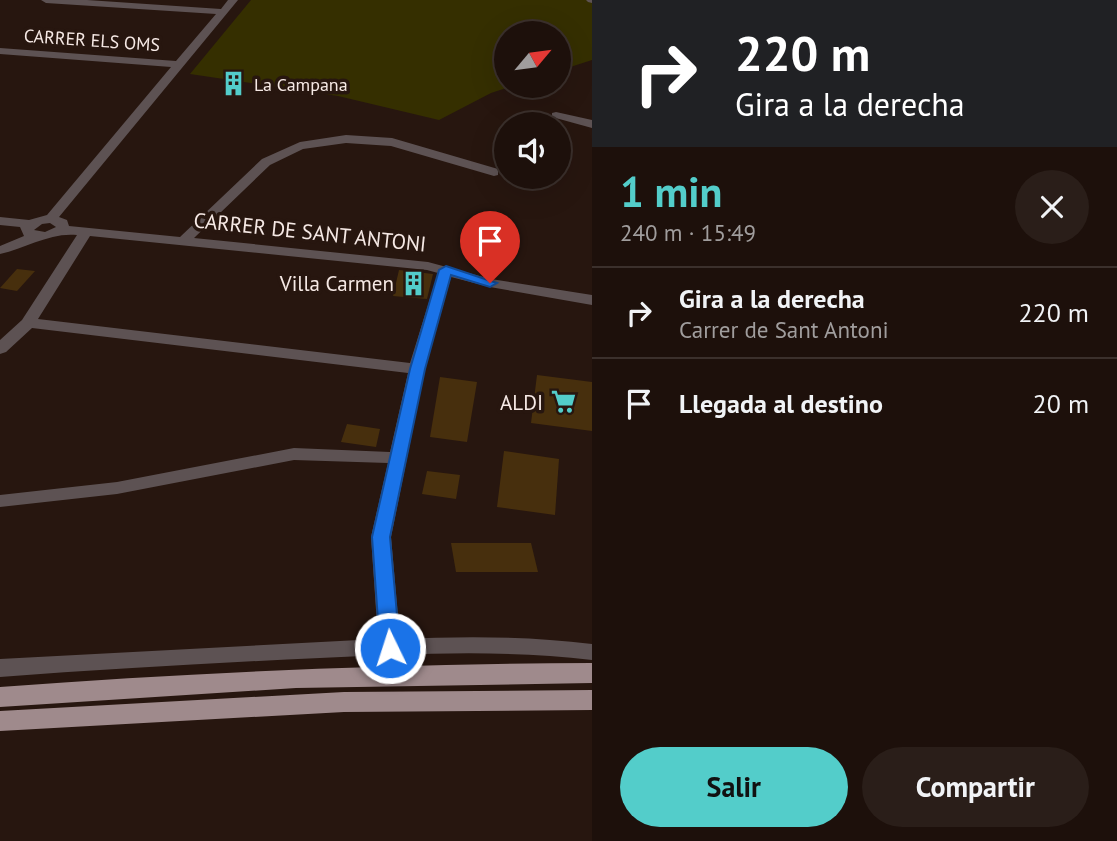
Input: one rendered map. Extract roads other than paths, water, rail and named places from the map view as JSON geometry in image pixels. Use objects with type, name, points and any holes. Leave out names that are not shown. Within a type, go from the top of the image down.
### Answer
[{"type":"main road","points":[[0,697],[115,687],[422,673],[592,673]]},
{"type":"main road","points":[[0,721],[344,702],[592,700]]},
{"type":"street","points":[[46,0],[223,12]]},
{"type":"street","points":[[0,250],[19,245],[32,230],[51,219],[233,0]]},
{"type":"street","name":"CARRER ELS OMS","points":[[0,51],[181,65]]},
{"type":"street","points":[[571,119],[592,124]]},
{"type":"street","points":[[185,239],[265,162],[300,146],[346,139],[392,142],[494,172]]},
{"type":"street","points":[[0,221],[51,235],[63,229],[60,221],[51,219]]},
{"type":"street","name":"CARRER DE SANT ANTONI","points":[[63,229],[185,239],[446,270],[490,283],[592,300]]},
{"type":"street","points":[[0,349],[27,323],[86,232]]},
{"type":"street","points":[[390,648],[381,537],[417,369],[446,270]]},
{"type":"street","points":[[27,323],[417,369]]},
{"type":"street","points":[[0,501],[117,488],[294,454],[398,458]]},
{"type":"street","points":[[0,668],[156,657],[390,648],[552,646],[592,652]]},
{"type":"place","name":"La Campana","points":[[234,84]]},
{"type":"place","name":"Villa Carmen","points":[[414,283]]},
{"type":"place","name":"ALDI","points":[[563,402]]}]
